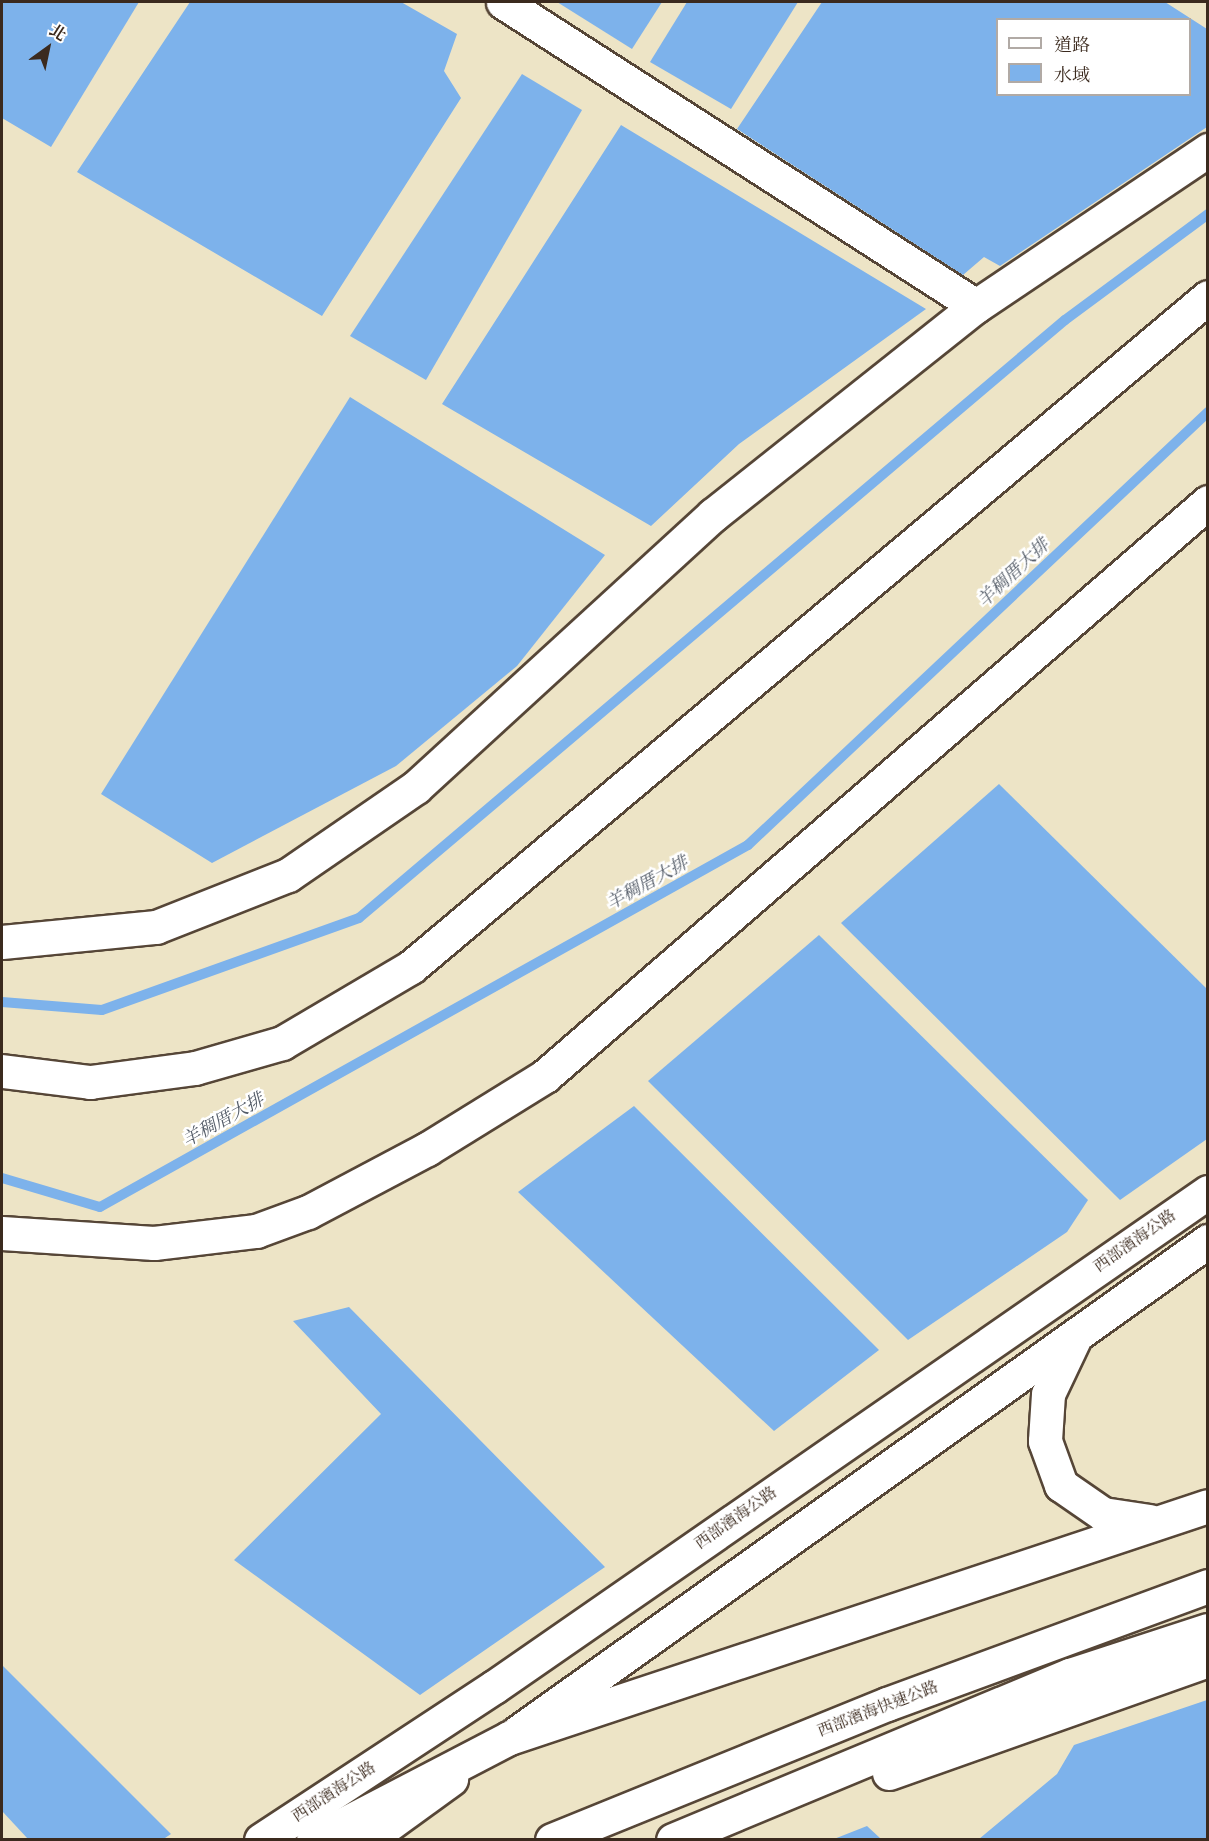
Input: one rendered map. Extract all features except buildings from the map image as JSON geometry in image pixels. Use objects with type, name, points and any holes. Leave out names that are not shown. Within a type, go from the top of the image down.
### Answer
[{"type":"main road","points":[[503,2],[976,306]]},
{"type":"main road","points":[[2,942],[156,927],[288,874],[416,787],[713,515],[976,306],[1208,150]]},
{"type":"main road","points":[[2,1071],[90,1082],[195,1068],[282,1043],[411,967],[1208,297]]},
{"type":"main road","points":[[2,1233],[154,1243],[256,1231],[308,1212],[428,1149],[545,1076],[1208,502]]},
{"type":"main road","name":"西部濱海公路","points":[[261,1839],[494,1687],[1208,1192]]},
{"type":"main road","points":[[368,1839],[1208,1241]]},
{"type":"main road","points":[[1076,1335],[1048,1394],[1045,1441],[1061,1485],[1103,1514],[1157,1522]]},
{"type":"main road","points":[[313,1839],[509,1738],[1208,1506]]},
{"type":"main road","name":"西部濱海快速公路","points":[[552,1839],[887,1704],[1208,1586]]},
{"type":"main road","points":[[673,1839],[1070,1674],[1208,1629]]},
{"type":"main road","points":[[717,1839],[758,1819],[1208,1660]]},
{"type":"water","points":[[2,2],[139,2],[51,147],[2,118]]},
{"type":"water","points":[[190,2],[401,2],[457,34],[444,71],[461,98],[322,316],[77,172]]},
{"type":"water","points":[[557,2],[662,2],[632,49]]},
{"type":"water","points":[[687,2],[798,2],[731,109],[650,62]]},
{"type":"water","points":[[822,2],[1165,2],[1190,18],[996,18],[996,96],[1191,96],[1191,19],[1207,29],[1207,127],[1000,266],[984,257],[963,275],[737,129]]},
{"type":"water","points":[[522,74],[582,110],[426,380],[350,336]]},
{"type":"water","points":[[621,125],[926,309],[739,444],[651,526],[442,404]]},
{"type":"water","points":[[350,397],[605,555],[517,666],[396,766],[212,863],[101,794]]},
{"type":"water","points":[[999,784],[1207,989],[1207,1139],[1120,1200],[841,923]]},
{"type":"water","points":[[819,935],[1088,1200],[1067,1232],[908,1340],[648,1081]]},
{"type":"water","points":[[634,1106],[879,1350],[774,1431],[518,1192]]},
{"type":"water","points":[[349,1307],[605,1567],[420,1695],[234,1560],[381,1414],[293,1321]]},
{"type":"water","points":[[2,1665],[171,1834],[162,1840],[28,1839],[2,1811]]},
{"type":"water","points":[[1207,1700],[1207,1839],[979,1839],[1057,1774],[1074,1745]]},
{"type":"water","points":[[867,1826],[881,1839],[834,1839]]},
{"type":"waterway","points":[[2,1002],[102,1010],[359,918],[1065,320],[1208,214]]},
{"type":"waterway","name":"羊稠厝大排","points":[[2,1178],[100,1207],[748,845],[1208,412]]}]
